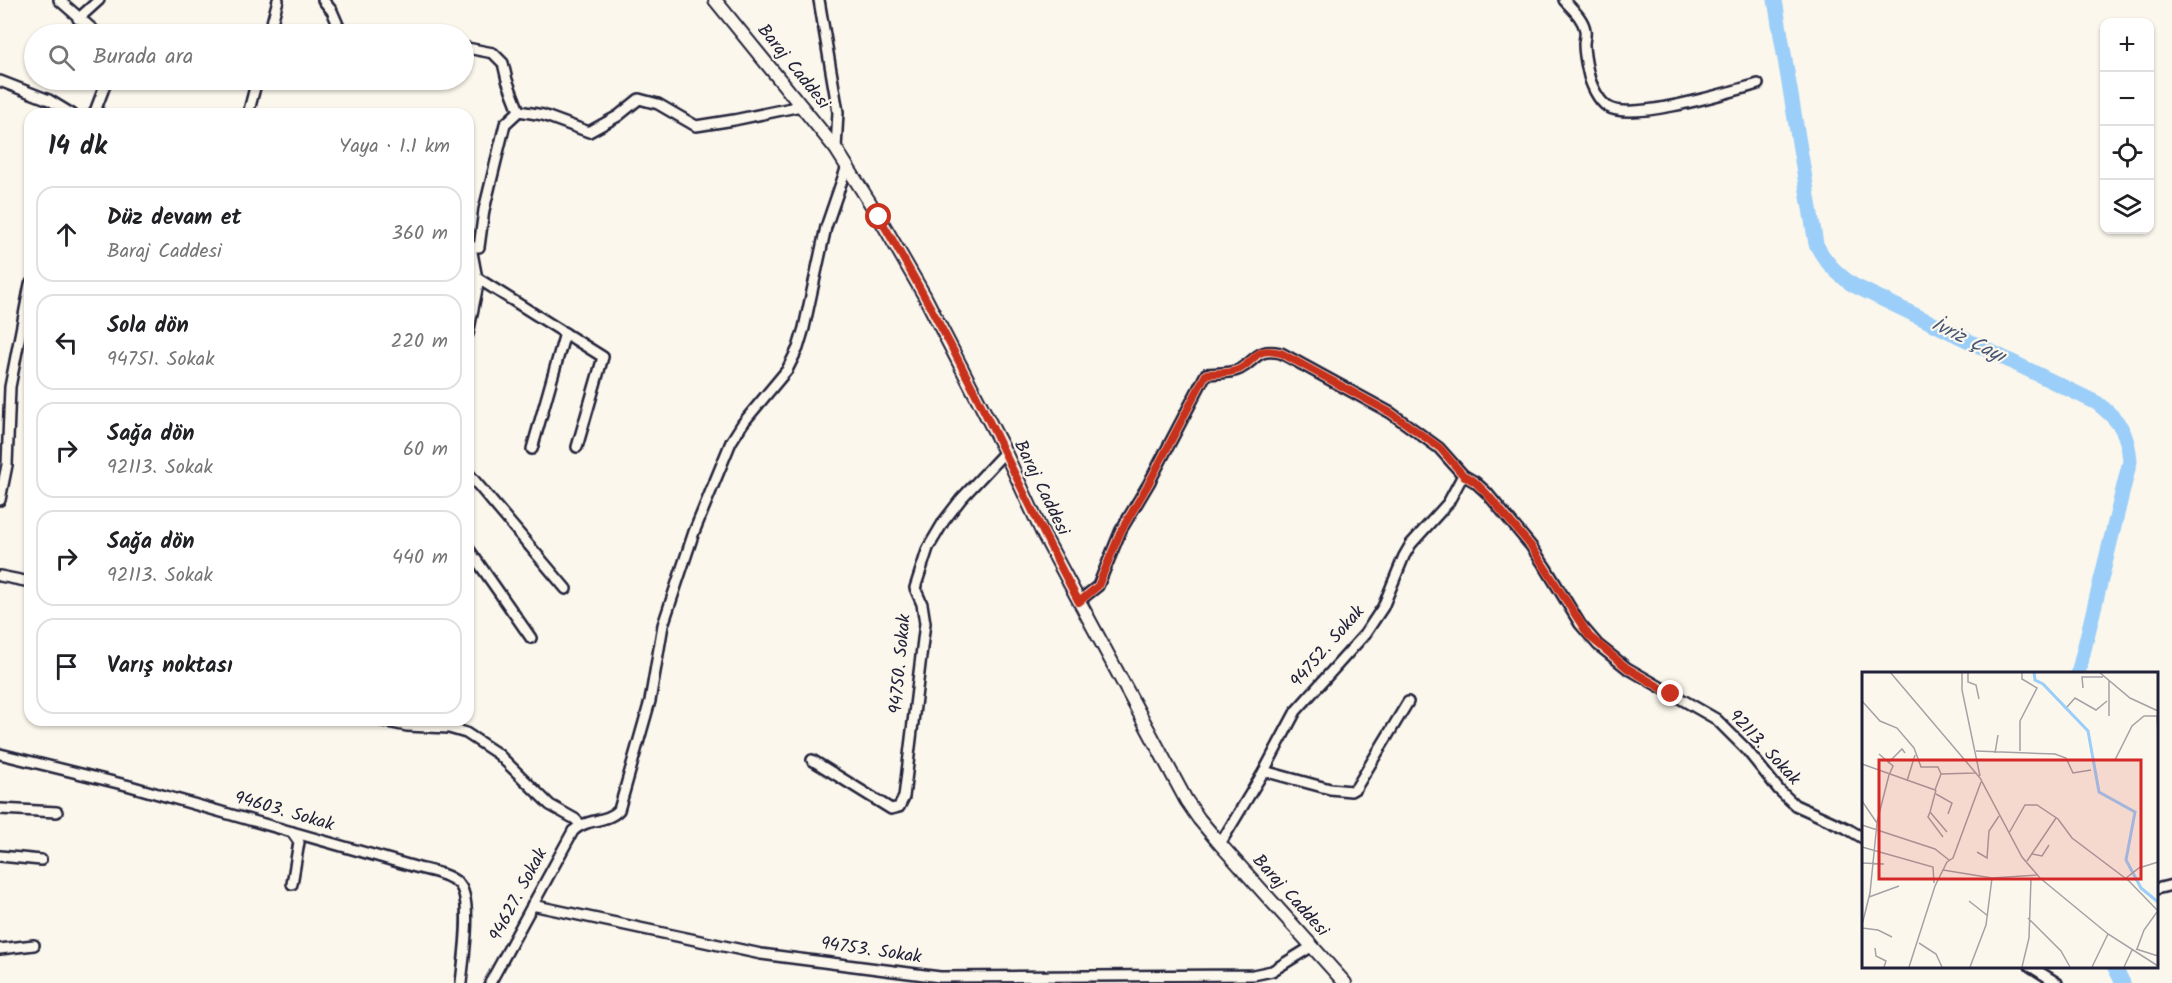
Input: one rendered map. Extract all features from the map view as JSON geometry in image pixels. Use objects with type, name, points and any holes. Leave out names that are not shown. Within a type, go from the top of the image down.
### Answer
[{"type":"main road","name":"Baraj Caddesi","points":[[715,0],[836,149],[924,295],[1005,452],[1042,532],[1171,775],[1199,819],[1345,983]]},
{"type":"street","points":[[59,0],[85,24]]},
{"type":"street","points":[[78,19],[99,0]]},
{"type":"street","points":[[272,24],[278,0]]},
{"type":"street","points":[[323,0],[332,11],[338,24]]},
{"type":"street","points":[[819,0],[838,112],[836,149]]},
{"type":"street","points":[[1564,0],[1580,17],[1585,30],[1584,44],[1588,73],[1597,95],[1608,107],[1625,112],[1654,109],[1758,84]]},
{"type":"street","points":[[474,49],[493,53],[503,63],[519,111]]},
{"type":"street","points":[[0,81],[50,100],[63,108]]},
{"type":"street","points":[[96,108],[103,90]]},
{"type":"street","points":[[250,108],[254,90]]},
{"type":"street","points":[[519,111],[543,115],[589,132],[618,117],[639,99],[658,104],[696,126],[801,106]]},
{"type":"street","points":[[474,247],[479,247],[484,210],[505,124],[519,111]]},
{"type":"street","points":[[407,726],[449,728],[466,733],[498,754],[550,804],[580,824],[607,818],[619,810],[650,701],[663,626],[693,532],[731,442],[743,423],[779,381],[795,355],[804,328],[826,226],[847,166]]},
{"type":"street","points":[[474,265],[478,284],[474,304]]},
{"type":"street","points":[[477,278],[603,357],[577,447]]},
{"type":"street","points":[[0,500],[7,465],[9,387],[24,313]]},
{"type":"street","points":[[532,449],[565,333]]},
{"type":"street","name":"92113. Sokak","points":[[1079,602],[1098,586],[1121,531],[1206,374],[1238,370],[1256,354],[1263,351],[1281,353],[1407,423],[1440,448],[1463,475],[1475,482],[1487,494],[1535,551],[1575,616],[1598,645],[1627,668],[1716,719],[1795,805],[1862,837]]},
{"type":"street","name":"94750. Sokak","points":[[812,760],[891,809],[899,807],[904,797],[925,623],[924,610],[916,593],[915,582],[928,548],[944,521],[961,499],[1005,452]]},
{"type":"street","name":"94752. Sokak","points":[[1220,844],[1264,771],[1296,711],[1375,621],[1411,544],[1448,502],[1463,475]]},
{"type":"street","points":[[474,480],[566,589]]},
{"type":"street","points":[[474,557],[531,638]]},
{"type":"street","points":[[0,576],[24,581]]},
{"type":"street","points":[[1264,771],[1330,789],[1351,792],[1356,788],[1408,702]]},
{"type":"street","name":"94603. Sokak","points":[[0,754],[130,786],[433,872],[458,883],[464,892],[466,908],[462,983]]},
{"type":"street","points":[[0,809],[57,812]]},
{"type":"street","name":"94627. Sokak","points":[[490,983],[566,841],[580,824]]},
{"type":"street","points":[[292,832],[299,842],[292,884]]},
{"type":"street","points":[[0,856],[41,860]]},
{"type":"street","points":[[2157,889],[2172,885]]},
{"type":"street","name":"94753. Sokak","points":[[532,905],[761,954],[940,980],[1198,977],[1263,979],[1311,947]]},
{"type":"street","points":[[0,949],[34,945]]},
{"type":"street","points":[[2034,968],[2057,983]]},
{"type":"street","points":[[2041,972],[2048,968]]},
{"type":"waterway","name":"İvriz Çayı","points":[[1775,0],[1816,244],[1827,262],[1853,285],[2097,403],[2117,421],[2124,434],[2130,461],[2078,672]]},
{"type":"waterway","name":"İvriz Çayı","points":[[2115,968],[2123,983]]},
{"type":"route","points":[[879,217],[968,378],[1042,532],[1079,602],[1098,586],[1121,531],[1206,374],[1238,370],[1256,354],[1270,351],[1281,353],[1307,366],[1391,413],[1440,448],[1463,475],[1481,486],[1531,546],[1589,636],[1627,668],[1671,694]]}]
